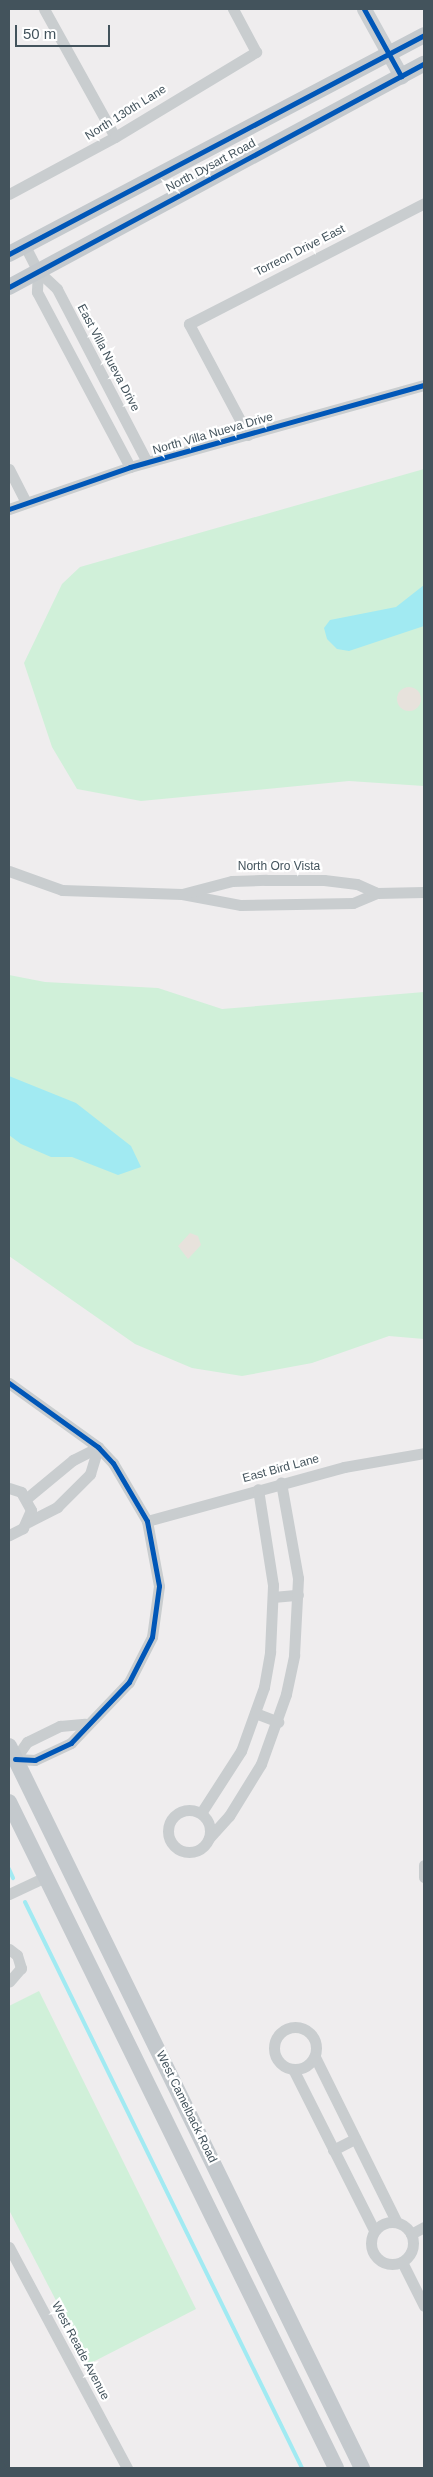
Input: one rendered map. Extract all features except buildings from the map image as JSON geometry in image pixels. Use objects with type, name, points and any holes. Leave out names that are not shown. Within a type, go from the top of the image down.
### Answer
[{"type":"main road","name":"North Dysart Road","points":[[9,254],[424,34]]},
{"type":"main road","name":"North Dysart Road","points":[[9,287],[424,64]]},
{"type":"main road","name":"West Camelback Road","points":[[11,1756],[362,2468]]},
{"type":"main road","name":"West Camelback Road","points":[[9,1802],[336,2468]]},
{"type":"street","points":[[44,9],[115,137]]},
{"type":"street","name":"North 130th Lane","points":[[9,194],[115,137],[256,52],[233,9]]},
{"type":"street","points":[[364,9],[401,76]]},
{"type":"street","name":"Torreon Drive East","points":[[248,435],[189,324],[424,203]]},
{"type":"street","name":"East Villa Nueva Drive","points":[[25,246],[38,271],[57,289],[147,462]]},
{"type":"street","name":"East Villa Nueva Drive","points":[[38,271],[37,292],[130,467]]},
{"type":"street","name":"North Villa Nueva Drive","points":[[9,509],[130,467],[424,385]]},
{"type":"street","points":[[9,469],[26,502]]},
{"type":"street","name":"North Oro Vista","points":[[9,871],[62,890],[182,894],[241,906],[353,903],[377,893],[424,892]]},
{"type":"street","name":"North Oro Vista","points":[[182,894],[232,881],[266,880],[357,884],[377,893]]},
{"type":"street","points":[[9,1383],[98,1447],[125,1480],[147,1521],[160,1586],[152,1636],[129,1682],[84,1724],[70,1743],[35,1760],[11,1756]]},
{"type":"street","points":[[27,1498],[72,1460],[98,1447]]},
{"type":"street","points":[[9,1535],[28,1522],[57,1507],[90,1474],[98,1447]]},
{"type":"street","name":"East Bird Lane","points":[[147,1521],[281,1483],[424,1453]]},
{"type":"street","points":[[209,1838],[208,1822],[201,1813],[188,1809],[174,1814],[167,1826],[169,1840],[180,1850],[194,1852],[209,1838],[245,1793],[278,1722],[294,1655],[298,1595],[281,1483]]},
{"type":"street","points":[[9,1488],[27,1498]]},
{"type":"street","points":[[201,1813],[228,1777],[255,1713],[270,1652],[273,1597],[258,1489]]},
{"type":"street","points":[[27,1498],[28,1522]]},
{"type":"street","points":[[273,1597],[298,1595]]},
{"type":"street","points":[[255,1713],[278,1722]]},
{"type":"street","points":[[11,1756],[27,1742],[60,1726],[84,1724]]},
{"type":"street","points":[[424,1864],[424,1877]]},
{"type":"street","points":[[9,1894],[45,1876]]},
{"type":"street","points":[[9,1949],[18,1955],[21,1968],[9,1982]]},
{"type":"street","points":[[297,2026],[309,2032],[316,2044],[314,2057],[306,2066],[293,2069],[281,2064],[274,2052],[276,2039],[284,2029],[297,2026]]},
{"type":"street","points":[[314,2057],[396,2221],[411,2234],[413,2246],[402,2262]]},
{"type":"street","points":[[293,2069],[374,2230],[370,2242],[374,2254],[383,2262],[402,2262]]},
{"type":"street","points":[[334,2150],[355,2139]]},
{"type":"street","points":[[374,2230],[396,2221]]},
{"type":"street","points":[[411,2234],[424,2227]]},
{"type":"street","name":"West Reade Avenue","points":[[9,2246],[127,2468]]},
{"type":"street","points":[[402,2262],[424,2306]]},
{"type":"green space","points":[[424,469],[424,786],[349,781],[141,801],[77,789],[52,747],[24,663],[62,584],[80,567]]},
{"type":"green space","points":[[9,975],[45,982],[158,988],[222,1009],[424,992],[424,1339],[389,1336],[312,1363],[242,1376],[192,1368],[135,1344],[9,1256]]},
{"type":"green space","points":[[39,1991],[196,2309],[89,2364],[9,2210],[9,2006]]},
{"type":"sand","points":[[409,687],[418,690],[421,699],[418,708],[409,711],[400,708],[397,699],[400,690]]},
{"type":"sand","points":[[190,1233],[198,1236],[201,1245],[188,1259],[178,1246]]},
{"type":"water","points":[[424,585],[424,626],[349,651],[337,649],[327,639],[324,628],[330,620],[396,607]]},
{"type":"water","points":[[9,1076],[76,1103],[131,1146],[141,1167],[118,1175],[72,1157],[51,1157],[21,1144],[9,1135]]},
{"type":"waterway","points":[[9,1869],[13,1878]]},
{"type":"waterway","points":[[25,1902],[302,2468]]},
{"type":"cycle path","points":[[364,9],[401,76]]},
{"type":"cycle path","points":[[9,254],[424,35]]},
{"type":"cycle path","points":[[9,287],[424,64]]},
{"type":"cycle path","points":[[9,509],[130,467],[424,385]]},
{"type":"cycle path","points":[[9,1383],[98,1447],[113,1463],[147,1521],[159,1586],[152,1637],[129,1682],[71,1743],[35,1760],[15,1759]]}]
